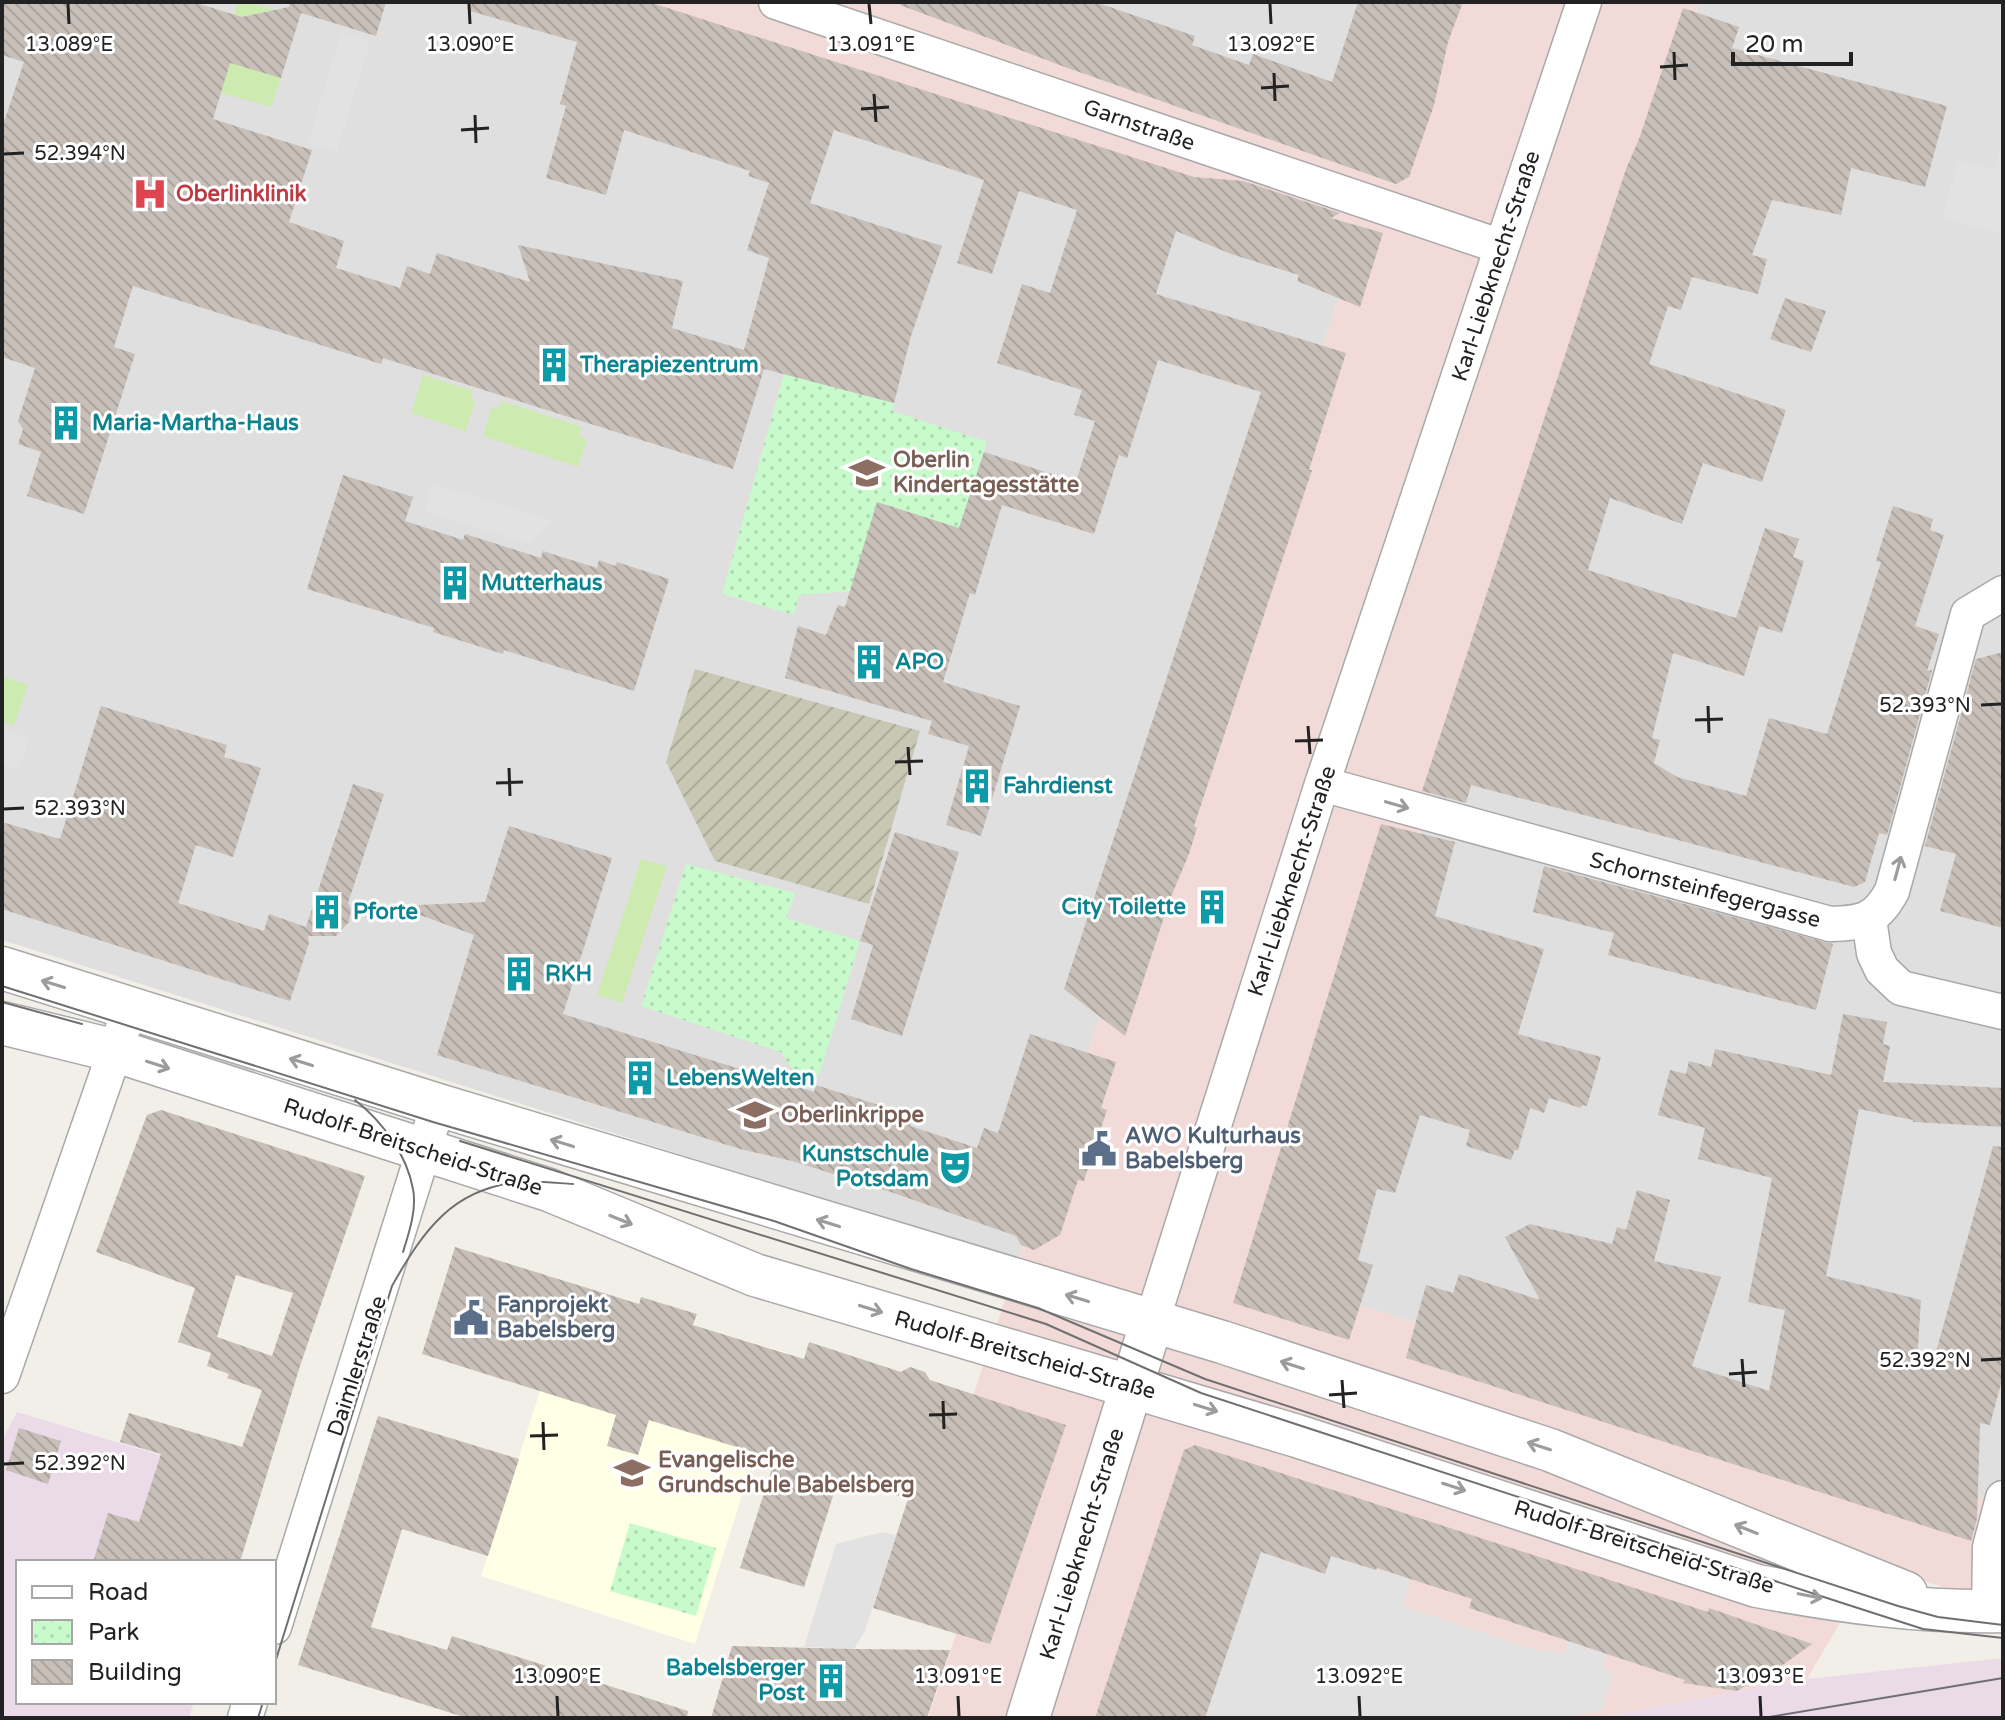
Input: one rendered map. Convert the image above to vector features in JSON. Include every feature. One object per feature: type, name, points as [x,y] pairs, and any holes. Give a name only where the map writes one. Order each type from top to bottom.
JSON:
[{"type":"street","name":"Garnstraße","points":[[776,2],[1502,247]]},
{"type":"street","name":"Karl-Liebknecht-Straße","points":[[1028,1718],[1322,784],[1584,2]]},
{"type":"street","points":[[2003,593],[1968,614],[1892,891],[1883,908],[1869,919],[1874,953],[1882,970],[1901,988],[2003,1012]]},
{"type":"street","name":"Schornsteinfegergasse","points":[[1322,784],[1830,924],[1852,924],[1869,919]]},
{"type":"street","name":"Rudolf-Breitscheid-Straße","points":[[2,968],[438,1105],[1152,1321],[1550,1450],[1948,1610]]},
{"type":"street","points":[[2,1376],[130,1008]]},
{"type":"street","name":"Rudolf-Breitscheid-Straße","points":[[2,1023],[116,1051],[549,1190],[755,1275],[1297,1436],[1757,1586],[1833,1600],[1996,1611]]},
{"type":"street","name":"Daimlerstraße","points":[[276,1621],[438,1105]]},
{"type":"street","points":[[1996,1611],[1990,1547],[2003,1498]]},
{"type":"shaded area","points":[[2,2],[497,2],[1352,258],[1018,1261],[2,940]]},
{"type":"shaded area","points":[[497,2],[989,2],[1388,148],[1437,2],[1699,2],[1272,1278],[1991,1501],[2003,1591],[1961,1593],[1874,1565],[1807,1679],[1598,1718],[928,1718],[1021,1439],[965,1420],[1352,258]]},
{"type":"shaded area","points":[[989,2],[1437,2],[1388,149]]},
{"type":"shaded area","points":[[1699,2],[2003,2],[2003,1499],[1991,1501],[1272,1278]]},
{"type":"shaded area","points":[[341,33],[370,42],[337,151],[308,143]]},
{"type":"shaded area","points":[[2003,136],[2003,233],[1943,218],[1958,161],[1994,170]]},
{"type":"shaded area","points":[[434,484],[554,521],[529,544],[424,511]]},
{"type":"shaded area","points":[[695,669],[920,731],[869,904],[715,861],[666,762]]},
{"type":"shaded area","points":[[2,729],[29,738],[19,769],[2,764]]},
{"type":"shaded area","name":"Evangelische Grundschule Babelsberg","points":[[547,1275],[638,1306],[641,1297],[697,1314],[694,1325],[787,1353],[695,1644],[481,1576],[540,1391],[513,1382]]},
{"type":"shaded area","points":[[17,1412],[263,1486],[240,1560],[16,1560],[16,1704],[193,1704],[189,1718],[2,1718],[2,1440]]},
{"type":"shaded area","points":[[883,1532],[896,1535],[865,1631],[854,1649],[804,1647],[836,1544]]},
{"type":"shaded area","points":[[1266,1534],[1291,1563],[1325,1574],[1331,1556],[1411,1579],[1403,1606],[1540,1651],[1564,1654],[1568,1641],[1607,1654],[1603,1669],[1614,1673],[1602,1710],[1563,1718],[1188,1718],[1217,1684]]},
{"type":"shaded area","points":[[2003,1658],[2003,1718],[1598,1718],[1807,1679]]},
{"type":"green space","points":[[238,2],[250,2],[276,10],[264,13],[281,78],[271,107],[221,93],[234,48],[233,19]]},
{"type":"green space","name":"Oberlin Kindertagesstätte","points":[[784,374],[894,403],[892,411],[987,442],[959,528],[877,503],[851,591],[799,595],[794,615],[722,594]]},
{"type":"green space","points":[[423,375],[473,391],[471,399],[475,401],[466,431],[411,413]]},
{"type":"green space","points":[[502,401],[582,427],[579,436],[587,439],[578,467],[483,436],[492,407],[499,409]]},
{"type":"green space","points":[[2,676],[28,685],[14,725],[2,721]]},
{"type":"green space","points":[[641,859],[667,866],[622,1003],[597,995]]},
{"type":"green space","points":[[686,864],[795,893],[786,918],[860,941],[819,1076],[791,1068],[781,1052],[641,1006]]},
{"type":"green space","points":[[630,1523],[716,1548],[696,1616],[610,1591]]},
{"type":"building","points":[[2,2],[193,2],[242,17],[289,7],[290,2],[386,2],[376,36],[301,13],[281,78],[230,63],[213,119],[312,150],[289,222],[344,241],[336,268],[400,288],[407,266],[430,274],[437,253],[530,282],[518,245],[683,281],[672,328],[744,350],[769,258],[747,250],[769,183],[748,176],[750,171],[624,130],[606,195],[546,178],[566,106],[560,104],[577,42],[470,11],[472,2],[649,2],[1194,177],[1243,181],[1340,213],[1331,218],[1383,233],[1360,307],[1297,281],[1299,275],[1231,254],[1176,231],[1156,294],[1346,353],[1309,470],[1312,470],[1194,826],[1197,828],[1189,854],[1170,899],[1125,1036],[1064,989],[1261,392],[1158,360],[1127,458],[1119,455],[1094,534],[1002,505],[975,595],[970,593],[943,682],[1020,706],[981,836],[946,825],[969,746],[928,734],[932,721],[785,678],[798,626],[826,635],[838,605],[845,607],[877,502],[959,528],[984,452],[1076,482],[1095,421],[1074,415],[1082,390],[997,363],[1022,284],[1050,293],[1077,210],[1019,191],[992,274],[957,263],[984,180],[834,130],[810,203],[942,246],[911,336],[894,403],[764,369],[733,469],[383,358],[381,364],[133,286],[114,347],[135,354],[84,514],[27,496],[41,452],[18,444],[23,429],[18,421],[35,368],[2,357],[2,128],[24,62],[2,55]]},
{"type":"building","points":[[900,2],[1095,2],[1195,36],[1192,45],[1249,65],[1253,54],[1332,82],[1358,2],[1463,2],[1448,42],[1434,105],[1409,177],[1396,184],[1065,67],[900,5]]},
{"type":"building","points":[[1683,8],[1739,27],[1732,48],[1947,106],[1925,187],[1851,168],[1841,215],[1772,200],[1752,255],[1767,259],[1758,294],[1692,277],[1681,310],[1668,306],[1649,364],[1786,410],[1762,482],[1703,463],[1682,524],[1610,498],[1588,570],[1736,618],[1765,528],[1799,539],[1793,557],[1804,561],[1782,633],[1759,626],[1744,676],[1673,653],[1652,738],[1660,740],[1654,763],[1677,777],[1746,796],[1769,718],[1827,734],[1881,562],[1876,561],[1893,506],[1933,519],[1930,530],[1944,535],[1915,626],[1939,634],[1927,671],[1932,670],[1887,835],[1879,833],[1865,882],[1854,887],[1471,785],[1466,803],[1422,791],[1626,169]]},
{"type":"building","points":[[1785,298],[1826,311],[1811,352],[1770,339]]},
{"type":"building","name":"Mutterhaus","points":[[343,475],[413,497],[405,521],[463,540],[465,534],[541,558],[543,551],[597,568],[599,560],[615,566],[617,562],[669,579],[634,691],[504,650],[503,654],[433,632],[434,628],[307,589]]},
{"type":"building","points":[[2003,652],[2003,928],[1940,911],[1956,854],[1925,846],[1976,659]]},
{"type":"building","points":[[101,706],[227,745],[224,757],[261,768],[233,857],[196,845],[178,903],[264,931],[269,914],[306,927],[353,784],[384,794],[348,903],[351,909],[349,922],[336,936],[308,936],[309,943],[290,1001],[2,909],[2,822],[60,839]]},
{"type":"building","points":[[1381,824],[1455,842],[1435,916],[1544,949],[1518,1034],[1601,1057],[1587,1106],[1582,1105],[1581,1108],[1549,1098],[1544,1113],[1530,1108],[1518,1150],[1515,1150],[1511,1160],[1466,1146],[1470,1130],[1420,1115],[1395,1193],[1377,1189],[1358,1260],[1373,1265],[1349,1340],[1233,1303]]},
{"type":"building","points":[[509,826],[612,858],[563,1014],[814,1092],[816,1085],[913,1116],[910,1126],[977,1148],[984,1128],[998,1133],[1030,1034],[1116,1062],[1101,1108],[1107,1110],[1100,1131],[1104,1132],[1084,1181],[1078,1180],[1060,1235],[1034,1250],[1021,1245],[1016,1236],[888,1191],[792,1161],[740,1149],[437,1055],[474,935],[396,906],[485,902]]},
{"type":"building","points":[[895,832],[959,852],[902,1036],[851,1019],[873,945],[860,941]]},
{"type":"building","points":[[1544,866],[1833,944],[1816,1010],[1608,955],[1614,933],[1533,912]]},
{"type":"building","points":[[1843,1014],[1887,1022],[1883,1044],[1890,1046],[1883,1082],[2003,1088],[2003,1127],[1913,1122],[1859,1109],[1826,1276],[1921,1300],[1917,1361],[1933,1363],[1993,1146],[2003,1147],[2003,1376],[1990,1425],[1980,1423],[1977,1519],[1971,1541],[1406,1358],[1426,1285],[1453,1293],[1459,1274],[1540,1300],[1505,1237],[1530,1224],[1612,1244],[1617,1227],[1626,1230],[1637,1190],[1670,1200],[1654,1261],[1721,1277],[1692,1366],[1769,1391],[1785,1310],[1748,1302],[1772,1178],[1698,1159],[1705,1128],[1658,1115],[1670,1070],[1686,1074],[1689,1061],[1711,1067],[1715,1049],[1831,1075]]},
{"type":"building","points":[[161,1110],[365,1176],[300,1366],[241,1560],[94,1560],[108,1513],[139,1522],[161,1454],[120,1442],[129,1413],[242,1447],[262,1390],[227,1378],[229,1374],[207,1366],[211,1353],[178,1342],[195,1288],[96,1252],[147,1115]],"holes":[[[236,1275],[293,1293],[272,1356],[217,1337]]]},
{"type":"building","points":[[455,1247],[639,1304],[641,1297],[697,1314],[693,1325],[804,1359],[809,1342],[901,1372],[910,1367],[925,1372],[930,1380],[1066,1425],[990,1644],[873,1608],[908,1499],[839,1477],[804,1587],[740,1568],[775,1459],[649,1420],[638,1455],[607,1446],[616,1415],[422,1354]]},
{"type":"building","points":[[378,1416],[519,1459],[488,1556],[402,1529],[371,1627],[447,1650],[452,1636],[688,1711],[687,1718],[467,1718],[298,1665]]},
{"type":"building","points":[[19,1428],[61,1441],[48,1484],[6,1470]]},
{"type":"building","points":[[1195,1445],[1708,1612],[1709,1608],[1812,1644],[1737,1691],[1683,1683],[1685,1680],[1469,1608],[1472,1599],[1377,1568],[1331,1556],[1325,1574],[1261,1552],[1205,1718],[1095,1718],[1184,1450]]},
{"type":"building","name":"Babelsberger Post","points":[[732,1646],[950,1650],[927,1718],[711,1718]]},
{"type":"tram line","points":[[2,986],[433,1122],[774,1221],[911,1269],[1038,1308],[1205,1379],[1898,1606],[1938,1617],[2003,1625]]},
{"type":"tram line","points":[[2,1002],[82,1024]]},
{"type":"tram line","points":[[355,1100],[375,1118],[392,1140],[410,1176],[414,1205],[403,1252]]},
{"type":"tram line","points":[[460,1141],[1046,1324],[1201,1393],[1923,1629],[2003,1638]]},
{"type":"tram line","points":[[276,1660],[392,1286],[404,1266],[443,1215],[477,1193],[522,1182],[573,1184]]},
{"type":"tram line","points":[[1763,1718],[2003,1678]]},
{"type":"tram line","points":[[258,1718],[262,1704]]},
{"type":"place","name":"Oberlinklinik","points":[[150,194]]},
{"type":"place","name":"Therapiezentrum","points":[[554,365]]},
{"type":"place","name":"Maria-Martha-Haus","points":[[66,423]]},
{"type":"place","name":"Oberlin Kindertagesstätte","points":[[867,473]]},
{"type":"place","name":"Mutterhaus","points":[[455,583]]},
{"type":"place","name":"APO","points":[[869,662]]},
{"type":"place","name":"Fahrdienst","points":[[977,786]]},
{"type":"place","name":"City Toilette","points":[[1212,907]]},
{"type":"place","name":"Pforte","points":[[327,912]]},
{"type":"place","name":"RKH","points":[[519,974]]},
{"type":"place","name":"LebensWelten","points":[[640,1078]]},
{"type":"place","name":"Oberlinkrippe","points":[[755,1115]]},
{"type":"place","name":"AWO Kulturhaus Babelsberg","points":[[1099,1149]]},
{"type":"place","name":"Kunstschule Potsdam","points":[[955,1167]]},
{"type":"place","name":"Fanprojekt Babelsberg","points":[[471,1318]]},
{"type":"place","name":"Evangelische Grundschule Babelsberg","points":[[632,1473]]},
{"type":"place","name":"Babelsberger Post","points":[[831,1681]]}]
